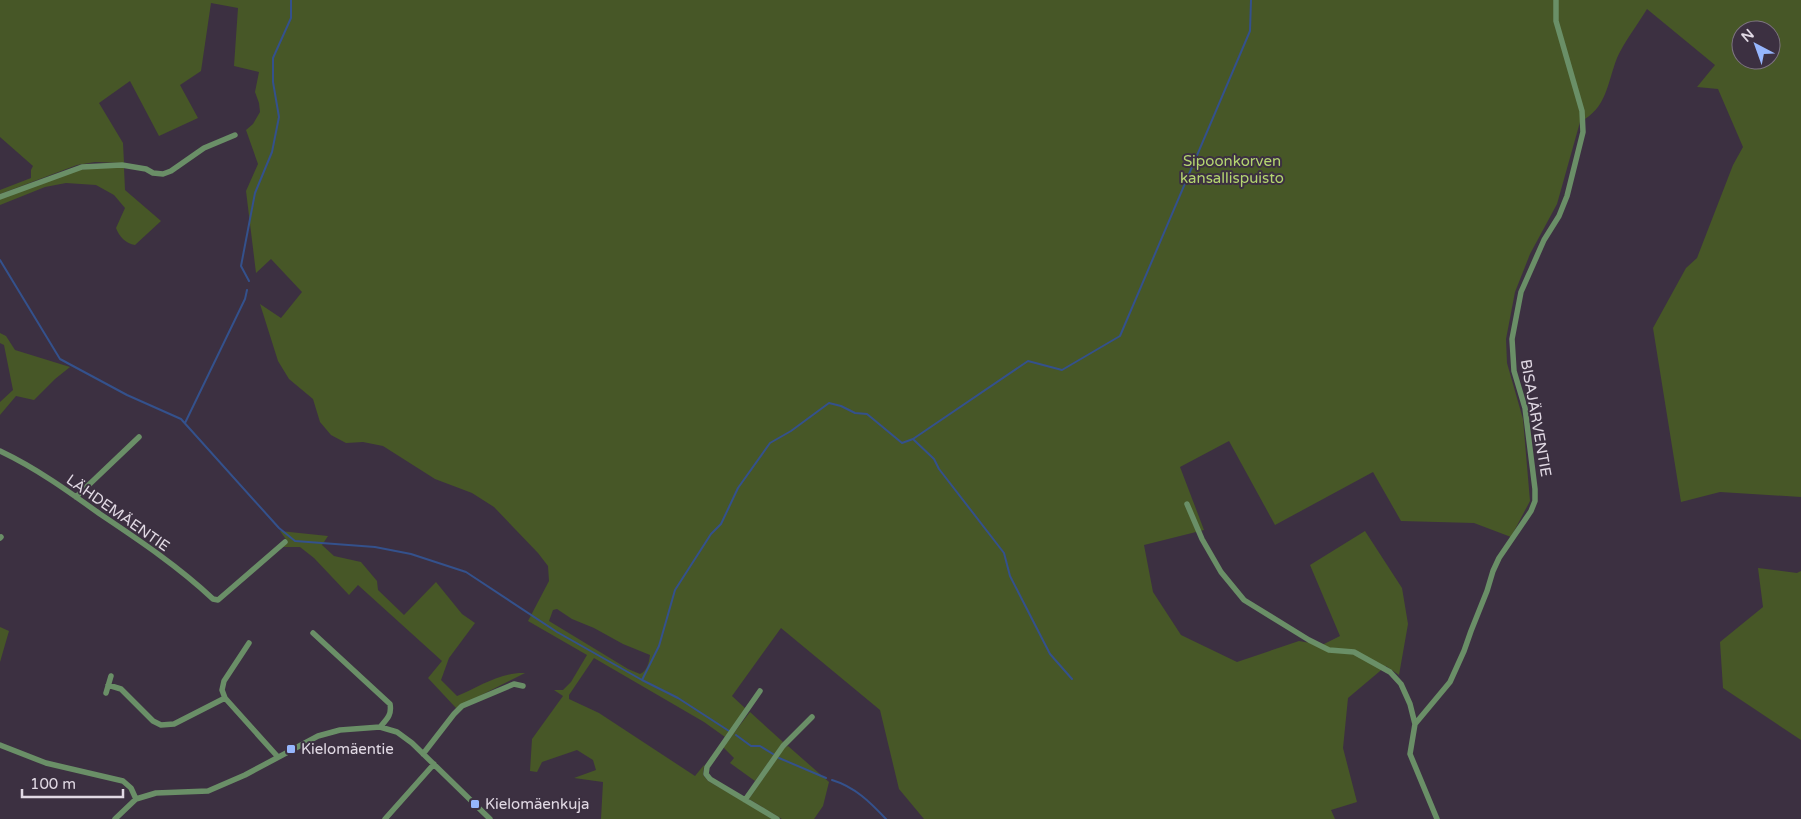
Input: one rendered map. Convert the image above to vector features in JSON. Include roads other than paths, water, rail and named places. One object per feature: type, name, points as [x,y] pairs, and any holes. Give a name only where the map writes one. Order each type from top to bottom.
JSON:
[{"type":"street","name":"BISAJÄRVENTIE","points":[[1415,724],[1450,682],[1464,651],[1499,558],[1531,511],[1535,501],[1525,408],[1514,371],[1512,339],[1521,292],[1544,240],[1562,210],[1583,132],[1582,111],[1556,21],[1556,0]]},
{"type":"street","points":[[0,197],[82,166],[122,165],[163,174],[171,171],[204,148],[235,135]]},
{"type":"street","points":[[76,496],[139,437]]},
{"type":"street","name":"LÄHDEMÄENTIE","points":[[0,451],[22,462],[76,496],[148,547],[213,599],[218,600],[285,542]]},
{"type":"street","points":[[1187,504],[1202,539],[1221,572],[1244,600],[1309,640],[1329,650],[1354,652],[1390,672],[1402,684],[1415,724],[1410,754],[1436,819]]},
{"type":"street","points":[[313,633],[390,704],[391,712],[388,719],[380,727]]},
{"type":"street","points":[[249,643],[224,681],[222,690],[224,698],[278,757]]},
{"type":"street","points":[[106,693],[111,676]]},
{"type":"street","points":[[423,754],[462,706],[514,684],[523,686]]},
{"type":"street","points":[[108,685],[121,688],[153,721],[161,725],[174,724],[224,698]]},
{"type":"street","points":[[760,691],[707,767],[706,774],[710,779],[777,819]]},
{"type":"street","points":[[745,800],[783,746],[812,717]]},
{"type":"street","points":[[115,819],[136,799],[156,793],[208,791],[245,775],[329,732],[364,727],[380,727],[403,735],[490,819]]},
{"type":"street","points":[[0,745],[46,763],[123,781],[131,788],[136,799]]},
{"type":"street","points":[[385,819],[434,764]]},
{"type":"waterway","points":[[249,281],[241,266],[255,193],[272,152],[279,117],[273,82],[273,58],[291,18],[291,0]]},
{"type":"waterway","points":[[642,680],[659,646],[675,590],[711,534],[721,524],[738,488],[770,443],[791,431],[829,403],[841,406],[855,413],[867,414],[902,443],[913,439],[1028,361],[1062,370],[1120,336],[1250,31],[1251,0]]},
{"type":"waterway","points":[[0,260],[60,359],[127,395],[181,419],[279,528],[295,541],[375,547],[411,554],[466,572],[557,632],[678,698],[729,731]]},
{"type":"waterway","points":[[185,423],[245,299],[247,290]]},
{"type":"waterway","points":[[914,440],[934,459],[939,469],[1004,553],[1010,576],[1050,654],[1072,679]]},
{"type":"waterway","points":[[736,735],[751,746],[760,746],[773,754]]},
{"type":"waterway","points":[[779,758],[826,778]]},
{"type":"waterway","points":[[832,780],[855,791],[886,819]]},
{"type":"place","name":"Kielomäentie","points":[[291,749]]},
{"type":"place","name":"Kielomäenkuja","points":[[475,804]]},
{"type":"park label","name":"Sipoonkorven kansallispuisto","points":[[1232,170]]}]
